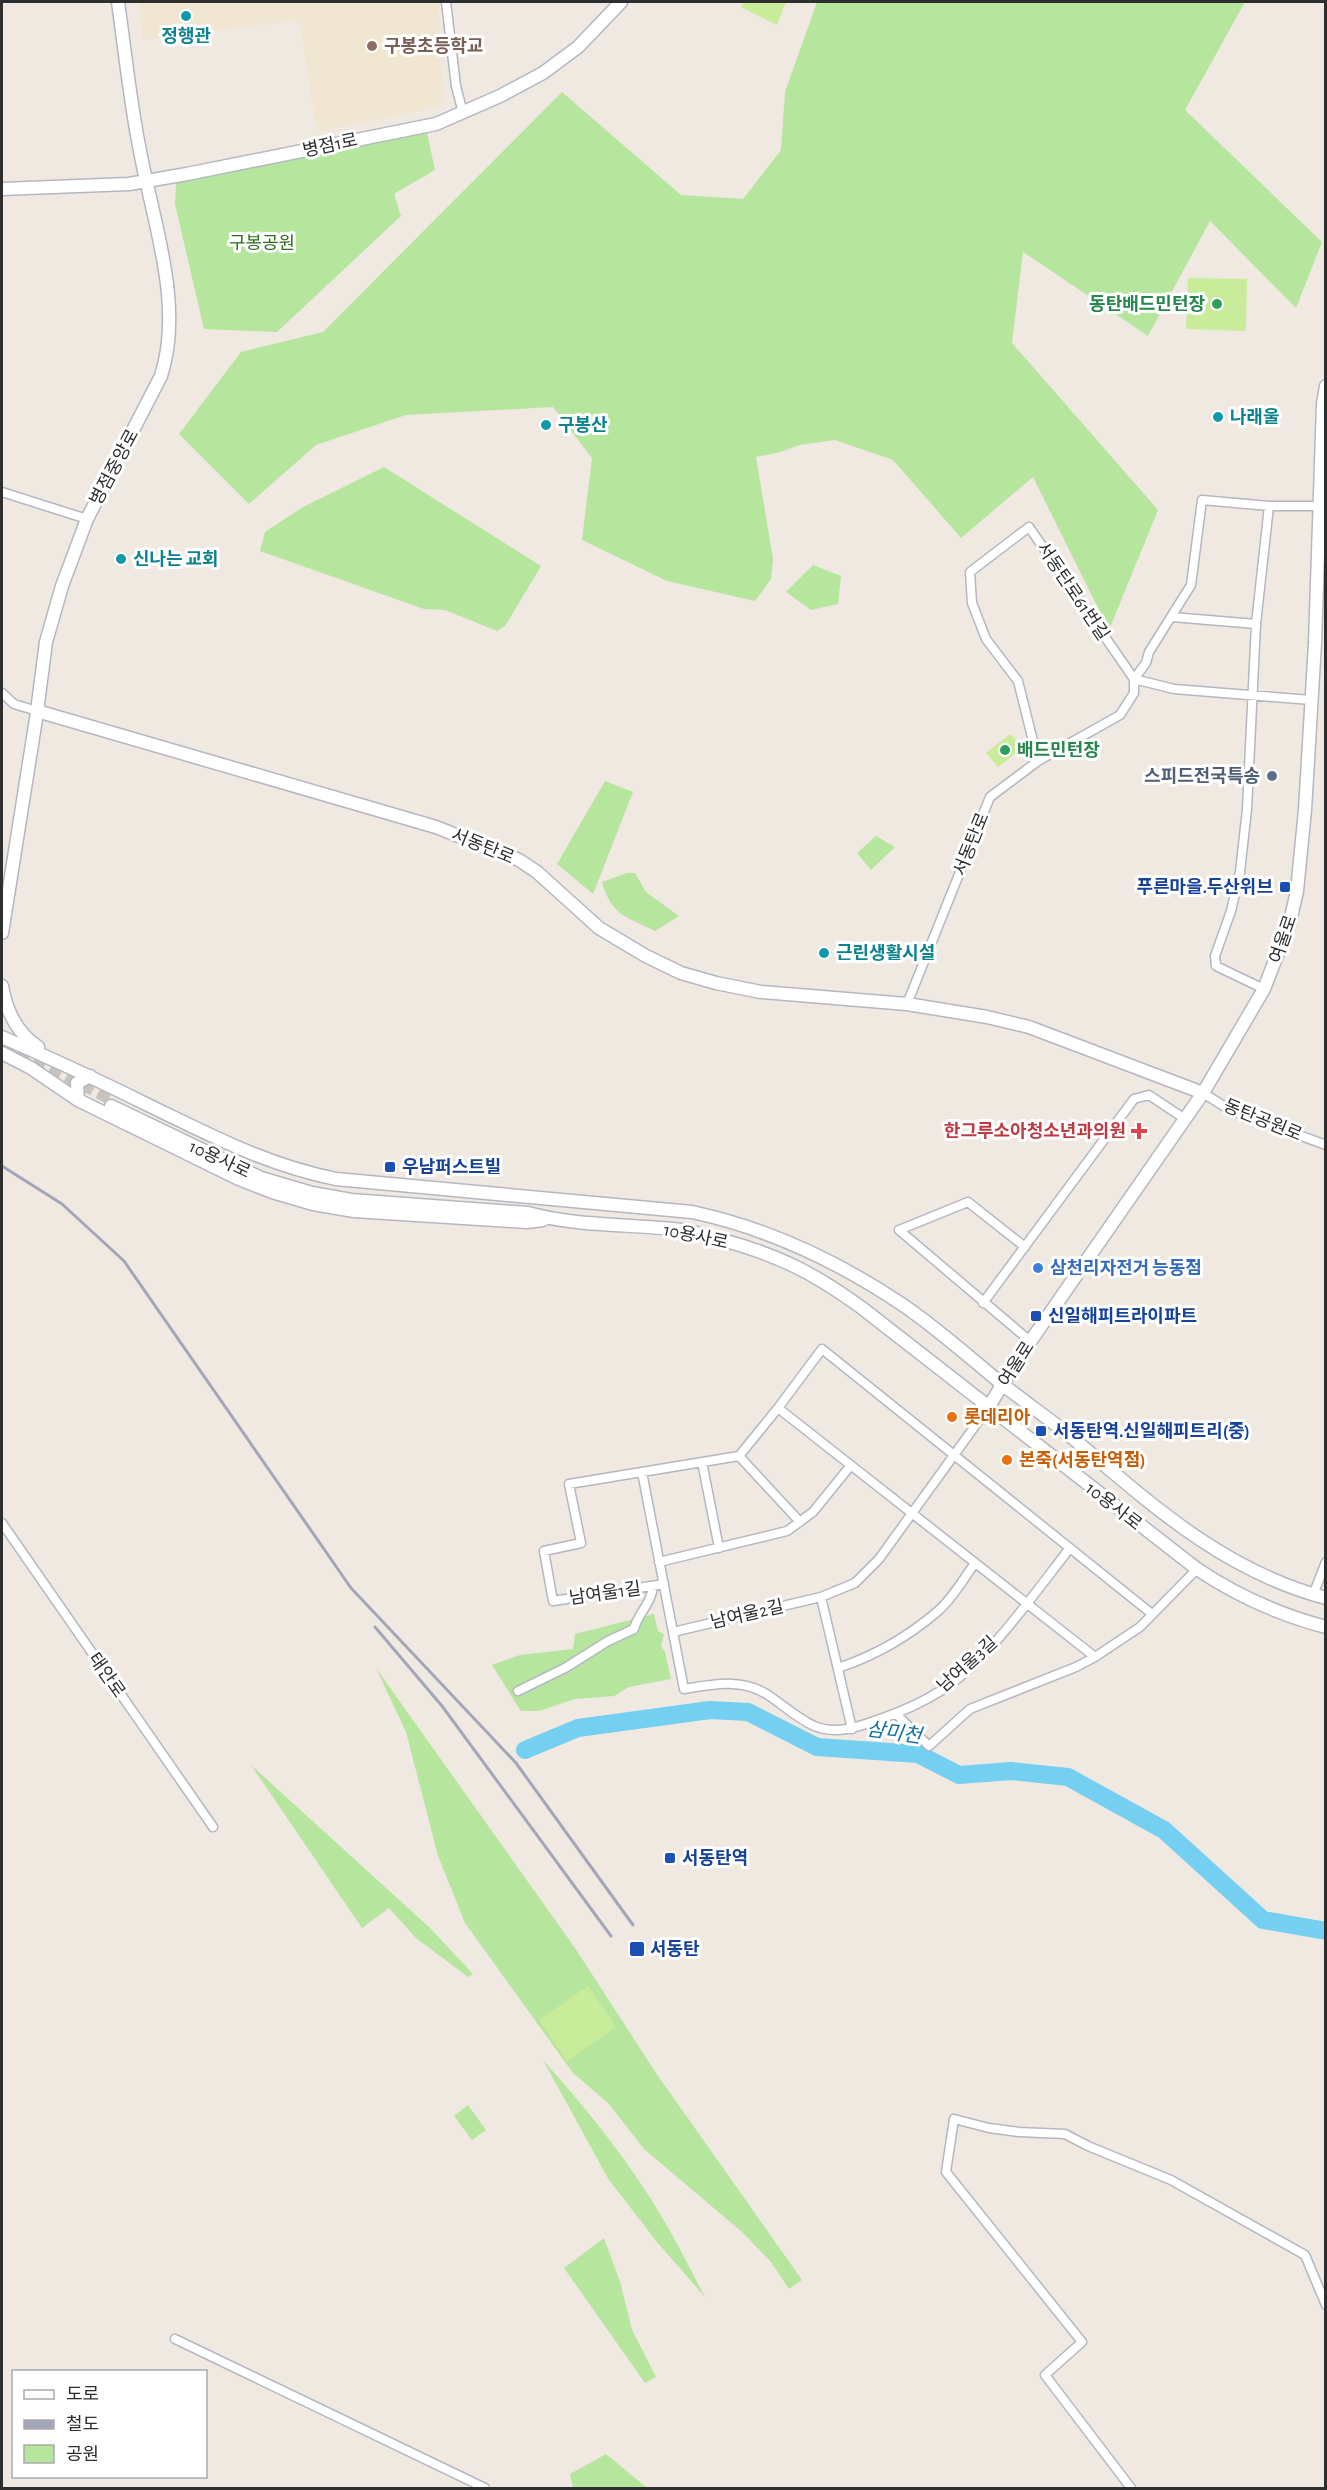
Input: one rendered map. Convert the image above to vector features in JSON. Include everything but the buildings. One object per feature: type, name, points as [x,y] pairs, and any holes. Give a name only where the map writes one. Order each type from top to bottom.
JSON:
[{"type":"street","name":"병점중앙로","points":[[2,933],[46,642],[62,586],[87,519],[155,390],[166,357],[169,336],[167,281],[139,150],[118,2]]},
{"type":"street","points":[[446,2],[456,86],[463,113]]},
{"type":"street","name":"병점1로","points":[[2,189],[129,184],[436,124],[543,73],[578,47],[621,2]]},
{"type":"street","name":"여울로","points":[[988,1408],[1030,1341],[1203,1093],[1264,988],[1290,922],[1297,891],[1305,810],[1323,506],[1323,404],[1326,386]]},
{"type":"street","points":[[2,492],[87,519]]},
{"type":"street","name":"서동탄로","points":[[907,1004],[990,797],[1038,761],[1120,715],[1134,693],[1134,679],[1146,663],[1149,652],[1191,585],[1202,500],[1269,506]]},
{"type":"street","points":[[1264,988],[1216,966],[1215,956],[1231,911],[1240,872],[1247,809],[1256,624],[1269,506],[1323,506]]},
{"type":"street","name":"서동탄로61번길","points":[[1038,761],[1018,681],[986,639],[972,603],[970,572],[1029,527],[1134,679]]},
{"type":"street","points":[[1172,617],[1256,624]]},
{"type":"street","points":[[1134,679],[1174,689],[1311,700]]},
{"type":"street","points":[[2,693],[14,704],[37,711]]},
{"type":"street","name":"서동탄로","points":[[37,711],[436,827],[500,850],[537,872],[599,927],[646,956],[681,973],[761,993],[907,1004],[987,1017],[1029,1027],[1203,1093]]},
{"type":"street","points":[[2,986],[4,998],[19,1029],[29,1041],[58,1062]]},
{"type":"street","name":"10용사로","points":[[2,1036],[241,1150],[303,1173],[336,1179],[528,1196],[551,1201],[692,1212],[762,1231],[802,1248],[902,1304],[1073,1438],[1130,1488],[1191,1535],[1255,1572],[1319,1597]]},
{"type":"street","points":[[2,1053],[31,1068],[78,1100],[239,1179],[313,1204],[354,1211],[527,1222],[550,1219]]},
{"type":"street","points":[[78,1100],[77,1083],[90,1076]]},
{"type":"street","name":"동탄공원로","points":[[1203,1093],[1230,1110],[1326,1144]]},
{"type":"street","points":[[983,1303],[1134,1099],[1149,1095],[1185,1119]]},
{"type":"street","name":"10용사로","points":[[551,1201],[528,1205],[316,1187],[264,1172],[112,1103],[227,1163],[261,1178],[312,1193],[351,1200],[528,1213],[550,1219],[676,1229],[738,1244],[790,1262],[809,1272],[862,1308],[1197,1569],[1266,1606],[1326,1627]]},
{"type":"street","points":[[1025,1247],[968,1202],[898,1230],[1030,1341]]},
{"type":"street","points":[[800,1522],[739,1456],[822,1348],[1152,1614]]},
{"type":"street","points":[[778,1408],[1095,1657]]},
{"type":"street","name":"남여울2길","points":[[673,1632],[821,1597],[855,1582],[868,1573],[988,1408]]},
{"type":"street","name":"남여울1길","points":[[664,1584],[553,1601],[544,1551],[581,1543],[569,1484],[739,1456]]},
{"type":"street","points":[[702,1462],[719,1548]]},
{"type":"street","name":"남여울1길","points":[[659,1562],[787,1530],[813,1512],[851,1465]]},
{"type":"street","name":"남여울1길","points":[[642,1472],[673,1632]]},
{"type":"street","name":"태안로","points":[[2,1523],[213,1827]]},
{"type":"street","name":"남여울3길","points":[[673,1632],[684,1689],[735,1683],[768,1695],[815,1726],[833,1731],[852,1729],[896,1713],[943,1689],[982,1656],[1070,1548]]},
{"type":"street","points":[[1319,1597],[1326,1562]]},
{"type":"street","points":[[837,1668],[860,1661],[897,1641],[939,1610],[975,1563]]},
{"type":"street","points":[[896,1713],[929,1746],[970,1709],[1076,1667],[1095,1657],[1140,1627],[1197,1569]]},
{"type":"street","points":[[518,1691],[565,1668],[608,1641],[634,1629],[636,1620],[652,1598],[653,1586]]},
{"type":"street","points":[[821,1597],[852,1729]]},
{"type":"street","points":[[1131,2488],[1045,2375],[1082,2342],[946,2172],[954,2119],[1009,2131],[1065,2134],[1088,2146],[1172,2180],[1305,2255],[1326,2305]]},
{"type":"street","points":[[175,2338],[485,2488]]},
{"type":"shaded area","name":"구봉초등학교","points":[[139,2],[438,2],[445,104],[413,113],[317,131],[299,20],[143,40]]},
{"type":"green space","points":[[743,2],[786,2],[777,25],[741,7]]},
{"type":"green space","points":[[817,2],[1245,2],[1185,110],[1322,242],[1296,308],[1210,221],[1148,336],[1023,252],[1012,343],[1158,510],[1109,630],[1033,477],[961,538],[893,460],[835,440],[800,445],[756,457],[773,559],[771,579],[755,601],[667,581],[582,540],[592,458],[553,407],[406,415],[316,445],[249,504],[179,434],[241,352],[323,332],[562,92],[681,195],[743,199],[781,150],[785,92]]},
{"type":"green space","name":"구봉공원","points":[[427,133],[435,170],[394,194],[401,216],[277,332],[204,329],[175,204],[176,183]]},
{"type":"green space","name":"동탄배드민턴장","points":[[1188,278],[1247,279],[1246,331],[1186,329]]},
{"type":"green space","points":[[384,467],[541,566],[505,626],[497,631],[445,610],[424,609],[260,551],[265,532],[303,507]]},
{"type":"green space","points":[[813,565],[841,576],[838,604],[811,610],[786,592]]},
{"type":"green space","name":"배드민턴장","points":[[1010,734],[1024,747],[998,767],[986,753]]},
{"type":"green space","points":[[605,781],[633,792],[593,894],[557,864]]},
{"type":"green space","points":[[876,836],[895,847],[871,870],[857,853]]},
{"type":"green space","points":[[627,873],[635,873],[646,892],[679,916],[655,931],[621,914],[610,902],[602,882]]},
{"type":"green space","points":[[654,1614],[658,1631],[664,1634],[661,1646],[665,1652],[671,1679],[629,1687],[614,1696],[575,1699],[539,1711],[521,1711],[492,1665],[520,1655],[573,1649],[575,1634]]},
{"type":"green space","points":[[376,1668],[575,1948],[656,2073],[802,2280],[789,2289],[771,2262],[742,2232],[644,2149],[608,2103],[573,2073],[465,1923],[438,1856],[406,1732]]},
{"type":"green space","points":[[251,1765],[430,1928],[473,1974],[468,1977],[416,1938],[389,1908],[362,1928]]},
{"type":"green space","points":[[588,1986],[616,2027],[567,2061],[539,2020]]},
{"type":"green space","points":[[543,2060],[593,2118],[624,2159],[653,2202],[705,2297],[657,2242],[609,2180]]},
{"type":"green space","points":[[468,2105],[486,2130],[472,2140],[454,2116]]},
{"type":"green space","points":[[604,2238],[620,2282],[632,2330],[656,2377],[645,2383],[564,2268]]},
{"type":"green space","points":[[606,2454],[647,2488],[573,2488],[570,2474]]},
{"type":"waterway","name":"삼미천","points":[[525,1750],[578,1728],[710,1710],[748,1712],[817,1747],[918,1754],[959,1775],[1011,1771],[1068,1777],[1164,1830],[1263,1920],[1326,1931]]},
{"type":"tunnel","points":[[2,1044],[113,1100]]},
{"type":"railway","points":[[2,1166],[62,1204],[124,1261],[351,1588],[516,1763],[633,1925]]},
{"type":"railway","points":[[375,1627],[442,1706],[611,1936]]},
{"type":"place","name":"정행관","points":[[186,16]]},
{"type":"place","name":"구봉초등학교","points":[[372,46]]},
{"type":"place","name":"동탄배드민턴장","points":[[1217,304]]},
{"type":"place","name":"나래울","points":[[1218,417]]},
{"type":"place","name":"구봉산","points":[[546,425]]},
{"type":"place","name":"신나는 교회","points":[[121,559]]},
{"type":"place","name":"배드민턴장","points":[[1005,750]]},
{"type":"place","name":"스피드전국특송","points":[[1272,776]]},
{"type":"place","name":"푸른마을.두산위브","points":[[1285,887]]},
{"type":"place","name":"근린생활시설","points":[[824,953]]},
{"type":"place","name":"한그루소아청소년과의원","points":[[1139,1131]]},
{"type":"place","name":"우남퍼스트빌","points":[[390,1167]]},
{"type":"place","name":"삼천리자전거 능동점","points":[[1038,1268]]},
{"type":"place","name":"신일해피트라이파트","points":[[1036,1316]]},
{"type":"place","name":"롯데리아","points":[[952,1417]]},
{"type":"place","name":"서동탄역.신일해피트리(중)","points":[[1041,1431]]},
{"type":"place","name":"본죽(서동탄역점)","points":[[1007,1460]]},
{"type":"place","name":"서동탄역","points":[[670,1858]]},
{"type":"place","name":"서동탄","points":[[637,1949]]}]
